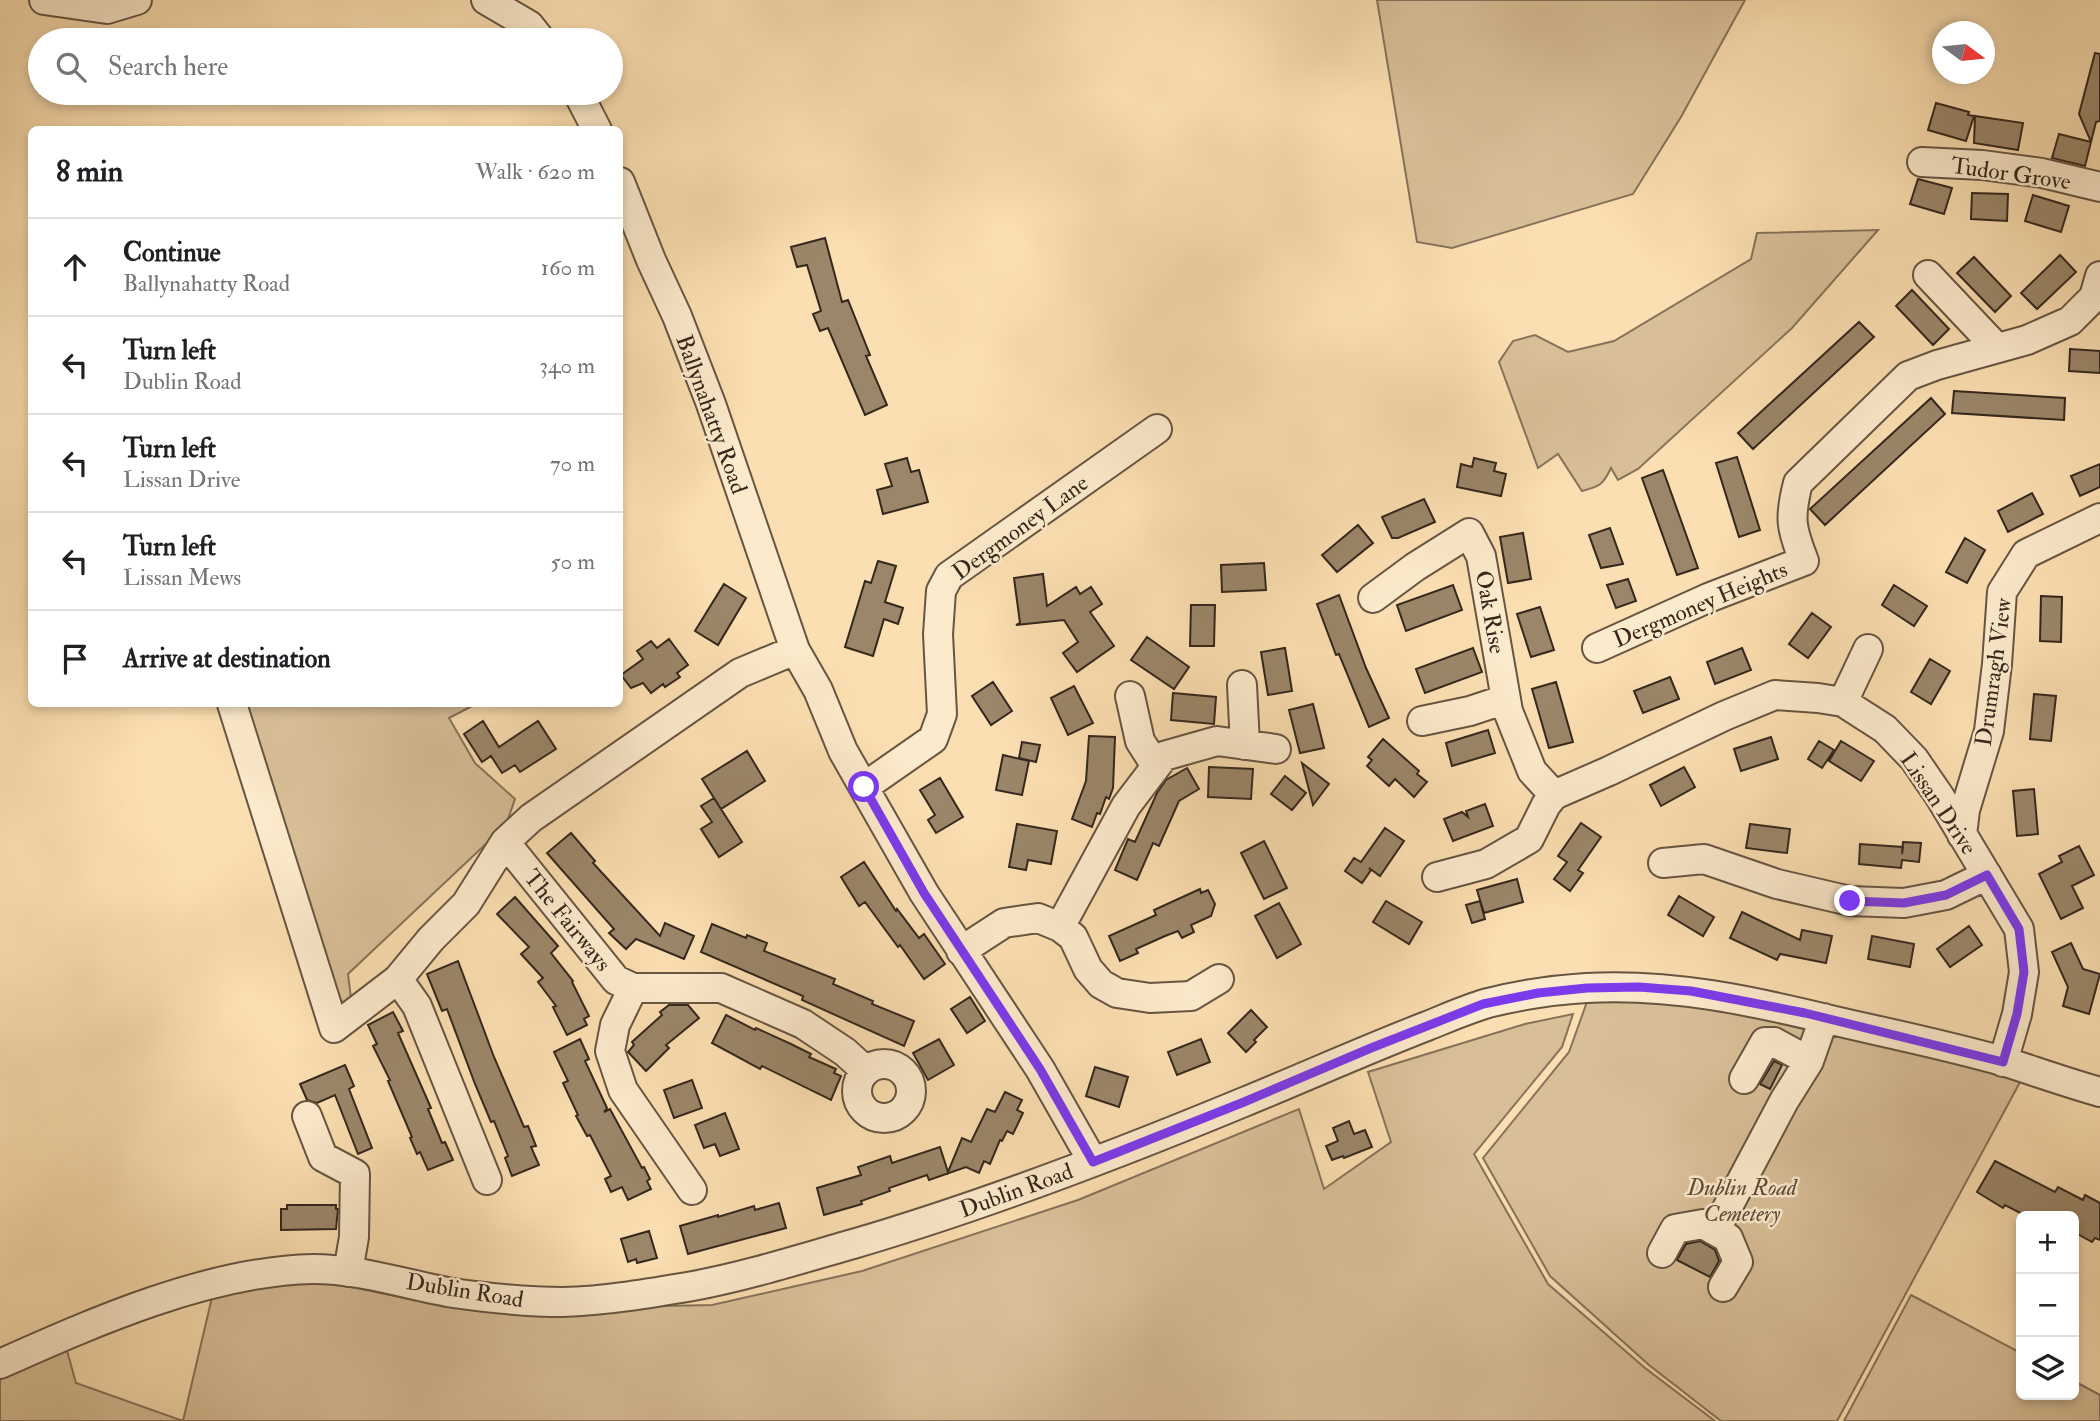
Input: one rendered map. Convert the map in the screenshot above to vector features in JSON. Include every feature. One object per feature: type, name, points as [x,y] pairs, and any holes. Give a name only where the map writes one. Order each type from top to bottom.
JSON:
[{"type":"street","points":[[44,0],[107,9],[137,0]]},
{"type":"street","points":[[486,0],[531,28]]},
{"type":"street","points":[[584,105],[595,126]]},
{"type":"street","name":"Tudor Grove","points":[[1922,162],[1982,165],[2042,173],[2100,187]]},
{"type":"street","name":"Ballynahatty Road","points":[[623,190],[711,404],[795,650],[817,690],[843,751],[924,893],[1040,1069],[1093,1162]]},
{"type":"street","points":[[1928,275],[1997,348]]},
{"type":"street","name":"Dergmoney Heights","points":[[1597,648],[1708,598],[1804,561],[1792,531],[1791,508],[1798,483],[1908,376],[1937,365],[2027,340],[2070,321],[2094,297],[2100,276]]},
{"type":"street","name":"Dergmoney Lane","points":[[864,787],[933,739],[942,714],[938,634],[942,591],[949,576],[1157,429]]},
{"type":"street","name":"Drumragh View","points":[[1962,835],[1965,810],[1989,731],[2002,592],[2026,554],[2100,518]]},
{"type":"street","name":"Oak Rise","points":[[1373,598],[1415,567],[1469,533],[1480,556],[1508,711],[1532,771],[1554,795]]},
{"type":"street","points":[[1843,702],[1868,649]]},
{"type":"street","points":[[233,707],[334,1028],[398,979],[431,939],[466,904],[505,842],[531,818],[740,673],[795,650]]},
{"type":"street","points":[[1242,685],[1245,745]]},
{"type":"street","name":"Lissan Drive","points":[[1554,795],[1775,695],[1843,702],[1885,729],[1914,759],[2019,929],[2024,972],[2017,1014],[2003,1062]]},
{"type":"street","points":[[1130,696],[1140,741],[1156,766]]},
{"type":"street","points":[[1422,721],[1470,711],[1506,699]]},
{"type":"street","points":[[1060,927],[1126,806],[1164,756],[1217,741],[1276,749]]},
{"type":"street","points":[[1437,877],[1486,864],[1529,839],[1554,795]]},
{"type":"street","name":"The Fairways","points":[[505,842],[616,980],[634,988],[721,988],[803,1024],[845,1052],[866,1071]]},
{"type":"street","points":[[1663,863],[1704,859],[1777,884],[1850,901],[1904,903],[1946,895],[1987,875]]},
{"type":"street","points":[[961,951],[1004,923],[1038,918],[1060,927],[1073,937],[1088,970],[1101,984],[1117,993],[1150,998],[1191,996],[1219,979]]},
{"type":"street","points":[[398,979],[417,1006],[487,1181]]},
{"type":"street","name":"Dublin Road","points":[[0,1364],[124,1312],[216,1282],[271,1272],[318,1269],[348,1272],[397,1279],[456,1293],[566,1302],[642,1294],[700,1284],[924,1223],[1093,1162],[1483,1004],[1538,993],[1639,987],[1691,991],[1824,1018],[2003,1062],[2100,1092]]},
{"type":"street","points":[[634,988],[615,1026],[610,1051],[623,1090],[692,1190]]},
{"type":"street","points":[[1715,1231],[1784,1101],[1809,1061],[1824,1018]]},
{"type":"street","points":[[1744,1080],[1765,1042],[1773,1042],[1809,1061]]},
{"type":"street","points":[[307,1116],[323,1157],[355,1174],[354,1237],[348,1272]]},
{"type":"street","points":[[1661,1253],[1675,1228],[1703,1224],[1728,1238],[1738,1262],[1724,1287]]},
{"type":"street","points":[[0,1338],[15,1342],[28,1351]]},
{"type":"green space","points":[[1377,0],[1745,0],[1681,117],[1633,194],[1452,248],[1417,242]]},
{"type":"green space","points":[[1878,230],[1792,328],[1638,469],[1618,480],[1611,468],[1600,484],[1582,491],[1558,454],[1538,468],[1499,362],[1513,341],[1535,335],[1568,352],[1614,341],[1751,259],[1757,233]]},
{"type":"green space","points":[[245,707],[470,707],[449,718],[475,763],[515,799],[506,825],[348,974],[352,1006],[343,1009]]},
{"type":"green space","name":"Dublin Road Cemetery","points":[[1588,999],[1689,1002],[2025,1073],[1837,1421],[1721,1421],[1649,1365],[1550,1276],[1483,1158],[1569,1052]]},
{"type":"green space","points":[[1573,1014],[1562,1047],[1474,1154],[1548,1284],[1645,1368],[1715,1421],[183,1421],[213,1293],[313,1282],[352,1287],[448,1307],[525,1309],[712,1305],[862,1271],[1078,1200],[1299,1109],[1324,1189],[1391,1142],[1368,1072],[1525,1024]]},
{"type":"green space","points":[[1911,1295],[2016,1350],[2016,1400],[2079,1400],[2079,1384],[2100,1395],[2100,1421],[1844,1421]]},
{"type":"green space","points":[[66,1347],[76,1383],[183,1421],[0,1421],[0,1380],[34,1359]]},
{"type":"building","points":[[2095,53],[2100,54],[2100,121],[2096,122],[2091,142],[2079,114]]},
{"type":"building","points":[[1936,103],[1969,112],[1968,115],[1974,116],[1966,141],[1928,130]]},
{"type":"building","points":[[1975,116],[2023,123],[2018,150],[1974,143]]},
{"type":"building","points":[[2059,134],[2091,142],[2085,166],[2052,158]]},
{"type":"building","points":[[1918,179],[1952,188],[1944,214],[1910,204]]},
{"type":"building","points":[[1972,193],[2008,194],[2007,221],[1971,219]]},
{"type":"building","points":[[2033,195],[2069,206],[2061,232],[2025,221]]},
{"type":"building","points":[[825,238],[842,302],[848,300],[870,355],[866,356],[887,405],[865,415],[828,328],[820,331],[813,314],[821,311],[807,265],[797,267],[791,247]]},
{"type":"building","points":[[2060,255],[2076,272],[2037,309],[2021,293]]},
{"type":"building","points":[[1974,257],[2011,296],[1995,312],[1957,273]]},
{"type":"building","points":[[1912,290],[1949,329],[1933,345],[1896,306]]},
{"type":"building","points":[[1859,322],[1874,337],[1753,449],[1738,433]]},
{"type":"building","points":[[2070,349],[2100,351],[2100,373],[2069,371]]},
{"type":"building","points":[[1954,391],[2065,398],[2064,420],[1952,413]]},
{"type":"building","points":[[1931,398],[1945,414],[1825,525],[1810,509]]},
{"type":"building","points":[[1737,457],[1760,530],[1739,537],[1716,463]]},
{"type":"building","points":[[907,458],[911,472],[919,470],[928,502],[883,514],[877,490],[892,486],[885,464]]},
{"type":"building","points":[[1474,458],[1496,463],[1494,471],[1506,474],[1501,496],[1457,487],[1461,464],[1472,467]]},
{"type":"building","points":[[2100,464],[2100,487],[2080,496],[2071,476]]},
{"type":"building","points":[[1663,470],[1698,568],[1677,575],[1642,478]]},
{"type":"building","points":[[2032,493],[2043,514],[2008,532],[1998,511]]},
{"type":"building","points":[[1424,499],[1435,522],[1392,538],[1382,517]]},
{"type":"building","points":[[1358,525],[1373,543],[1337,572],[1322,555]]},
{"type":"building","points":[[1610,528],[1623,564],[1601,568],[1589,535]]},
{"type":"building","points":[[1523,533],[1531,579],[1508,583],[1500,537]]},
{"type":"building","points":[[1965,538],[1985,550],[1967,583],[1946,572]]},
{"type":"building","points":[[878,561],[896,566],[885,602],[903,608],[898,624],[884,619],[873,656],[845,647],[865,581],[871,583]]},
{"type":"building","points":[[1264,563],[1266,590],[1222,592],[1221,565]]},
{"type":"building","points":[[1043,574],[1047,606],[1076,587],[1080,594],[1091,587],[1102,604],[1090,612],[1114,646],[1077,672],[1063,653],[1078,642],[1064,620],[1016,625],[1020,623],[1014,578]]},
{"type":"building","points":[[1628,579],[1636,601],[1616,608],[1607,585]]},
{"type":"building","points":[[724,584],[746,598],[718,645],[695,631]]},
{"type":"building","points":[[1453,585],[1462,610],[1406,631],[1397,605]]},
{"type":"building","points":[[1894,585],[1927,606],[1914,626],[1882,605]]},
{"type":"building","points":[[1339,595],[1366,668],[1389,718],[1369,727],[1339,654],[1336,655],[1317,604]]},
{"type":"building","points":[[2041,596],[2062,597],[2061,642],[2040,641]]},
{"type":"building","points":[[1191,605],[1215,605],[1214,646],[1190,646]]},
{"type":"building","points":[[1540,607],[1554,650],[1531,657],[1517,614]]},
{"type":"building","points":[[1812,613],[1831,627],[1808,658],[1789,644]]},
{"type":"building","points":[[1147,637],[1189,667],[1174,689],[1131,660]]},
{"type":"building","points":[[669,639],[688,665],[677,673],[680,677],[651,693],[643,683],[631,688],[623,674],[643,659],[637,651],[651,641],[657,648]]},
{"type":"building","points":[[1285,648],[1292,691],[1268,695],[1261,652]]},
{"type":"building","points":[[1473,648],[1482,672],[1425,693],[1416,669]]},
{"type":"building","points":[[1742,648],[1751,670],[1715,684],[1707,662]]},
{"type":"building","points":[[1930,659],[1950,671],[1931,704],[1911,692]]},
{"type":"building","points":[[1670,677],[1679,699],[1643,713],[1634,691]]},
{"type":"building","points":[[993,682],[1012,711],[991,725],[972,696]]},
{"type":"building","points":[[1556,682],[1573,742],[1549,748],[1532,689]]},
{"type":"building","points":[[1074,686],[1093,723],[1068,735],[1051,698]]},
{"type":"building","points":[[1173,693],[1216,697],[1214,724],[1171,720]]},
{"type":"building","points":[[2034,694],[2056,696],[2051,741],[2030,739]]},
{"type":"building","points":[[1313,704],[1324,748],[1300,753],[1289,710]]},
{"type":"building","points":[[483,721],[499,747],[538,721],[556,749],[520,772],[515,765],[502,773],[491,756],[482,762],[464,734]]},
{"type":"building","points":[[1488,730],[1495,753],[1452,766],[1446,743]]},
{"type":"building","points":[[1089,736],[1115,737],[1113,788],[1109,799],[1106,797],[1100,814],[1097,813],[1092,827],[1072,819],[1086,781]]},
{"type":"building","points":[[1771,737],[1778,759],[1741,771],[1734,749]]},
{"type":"building","points":[[1383,739],[1419,771],[1417,774],[1427,782],[1414,797],[1395,779],[1389,786],[1367,766],[1372,760],[1368,757]]},
{"type":"building","points":[[1819,741],[1834,750],[1822,768],[1808,759]]},
{"type":"building","points":[[1841,741],[1874,761],[1861,781],[1829,761]]},
{"type":"building","points":[[1022,742],[1040,745],[1036,762],[1019,758]]},
{"type":"building","points":[[747,751],[765,781],[721,809],[702,779]]},
{"type":"building","points":[[1003,755],[1029,761],[1022,795],[996,790]]},
{"type":"building","points":[[1302,763],[1329,784],[1313,805]]},
{"type":"building","points":[[1209,767],[1253,769],[1251,799],[1208,797]]},
{"type":"building","points":[[1684,767],[1695,787],[1661,806],[1650,785]]},
{"type":"building","points":[[1187,768],[1199,789],[1179,801],[1159,846],[1153,843],[1137,880],[1115,870],[1128,839],[1135,842],[1157,793],[1166,780]]},
{"type":"building","points":[[1285,776],[1306,793],[1292,810],[1271,794]]},
{"type":"building","points":[[940,778],[963,817],[936,833],[928,820],[935,815],[920,790]]},
{"type":"building","points":[[2034,789],[2038,834],[2017,836],[2013,791]]},
{"type":"building","points":[[714,798],[742,842],[719,857],[701,829],[712,822],[701,806]]},
{"type":"building","points":[[1485,804],[1493,826],[1453,841],[1444,819],[1462,812],[1468,817],[1466,811]]},
{"type":"building","points":[[1581,823],[1601,837],[1578,870],[1583,873],[1570,891],[1554,879],[1567,862],[1558,856]]},
{"type":"building","points":[[1017,824],[1057,831],[1051,864],[1028,860],[1026,870],[1009,867]]},
{"type":"building","points":[[1750,824],[1790,829],[1787,853],[1746,848]]},
{"type":"building","points":[[1385,828],[1404,841],[1380,876],[1369,868],[1371,870],[1362,883],[1345,871],[1354,858],[1361,862]]},
{"type":"building","points":[[571,833],[595,861],[593,863],[660,936],[665,923],[694,936],[684,959],[636,939],[626,949],[609,933],[614,929],[547,853]]},
{"type":"building","points":[[1264,841],[1287,888],[1264,899],[1241,853]]},
{"type":"building","points":[[1903,842],[1921,843],[1919,862],[1902,860],[1901,868],[1859,864],[1860,844],[1903,847]]},
{"type":"building","points":[[2079,846],[2094,875],[2072,886],[2083,908],[2061,919],[2039,874],[2062,862],[2059,856]]},
{"type":"building","points":[[864,862],[896,911],[897,909],[919,938],[924,934],[945,964],[924,979],[865,902],[859,906],[841,877]]},
{"type":"building","points":[[1517,879],[1523,902],[1484,913],[1477,890]]},
{"type":"building","points":[[1200,889],[1201,893],[1208,890],[1215,904],[1211,916],[1191,925],[1194,932],[1182,938],[1178,931],[1165,936],[1136,949],[1138,953],[1120,961],[1109,936],[1156,915],[1154,910]]},
{"type":"building","points":[[1679,896],[1714,917],[1703,936],[1668,915]]},
{"type":"building","points":[[515,897],[558,946],[551,953],[573,981],[589,1016],[584,1019],[587,1025],[567,1035],[553,1007],[556,1006],[538,982],[543,978],[521,954],[529,947],[497,914]]},
{"type":"building","points":[[1386,901],[1422,922],[1409,944],[1373,922]]},
{"type":"building","points":[[1480,901],[1485,919],[1472,923],[1466,905]]},
{"type":"building","points":[[1279,903],[1301,944],[1277,958],[1255,916]]},
{"type":"building","points":[[1742,912],[1800,940],[1802,930],[1832,936],[1826,963],[1780,954],[1777,960],[1730,938]]},
{"type":"building","points":[[712,924],[746,938],[747,935],[767,943],[764,951],[835,979],[833,984],[914,1021],[904,1046],[802,1000],[803,996],[701,952]]},
{"type":"building","points":[[1969,926],[1982,945],[1950,967],[1937,949]]},
{"type":"building","points":[[1872,936],[1914,944],[1910,967],[1868,959]]},
{"type":"building","points":[[2071,943],[2083,969],[2100,974],[2089,1014],[2063,1006],[2068,987],[2052,952]]},
{"type":"building","points":[[458,961],[494,1057],[524,1127],[528,1126],[536,1146],[531,1147],[539,1165],[512,1176],[505,1158],[508,1156],[475,1084],[447,1009],[442,1011],[427,974]]},
{"type":"building","points":[[970,997],[985,1021],[967,1033],[951,1009]]},
{"type":"building","points":[[669,1005],[688,1005],[699,1018],[666,1045],[669,1048],[646,1071],[628,1052],[634,1045],[632,1042],[662,1015],[660,1012]]},
{"type":"building","points":[[1251,1010],[1267,1027],[1246,1052],[1228,1033]]},
{"type":"building","points":[[393,1012],[403,1031],[398,1033],[431,1108],[428,1109],[442,1143],[445,1142],[453,1160],[428,1170],[410,1138],[412,1137],[388,1081],[390,1080],[373,1046],[377,1044],[368,1025]]},
{"type":"building","points":[[726,1015],[791,1044],[811,1054],[809,1057],[836,1069],[834,1073],[841,1076],[831,1100],[762,1066],[760,1069],[712,1043]]},
{"type":"building","points":[[580,1039],[589,1059],[585,1061],[607,1108],[604,1112],[610,1109],[650,1179],[647,1181],[651,1189],[628,1200],[622,1187],[611,1192],[605,1179],[611,1176],[590,1135],[587,1136],[576,1116],[578,1115],[563,1083],[568,1081],[554,1052]]},
{"type":"building","points":[[939,1039],[954,1065],[928,1080],[913,1053]]},
{"type":"building","points":[[1201,1039],[1210,1062],[1177,1075],[1168,1052]]},
{"type":"building","points":[[1774,1061],[1782,1065],[1770,1089],[1760,1084]]},
{"type":"building","points":[[345,1065],[354,1086],[349,1089],[372,1148],[358,1154],[335,1095],[317,1103],[307,1100],[300,1084]]},
{"type":"building","points":[[1095,1067],[1128,1077],[1119,1107],[1086,1096]]},
{"type":"building","points":[[692,1080],[702,1108],[674,1118],[664,1090]]},
{"type":"building","points":[[1005,1092],[1022,1100],[1017,1110],[1023,1113],[1013,1134],[1007,1131],[1002,1141],[1000,1140],[990,1164],[984,1161],[979,1173],[966,1167],[929,1180],[927,1175],[889,1188],[890,1191],[861,1201],[862,1204],[824,1215],[817,1188],[861,1175],[858,1167],[890,1156],[892,1163],[940,1147],[948,1172],[962,1138],[971,1142],[987,1109],[995,1112]]},
{"type":"building","points":[[725,1113],[739,1149],[720,1156],[715,1144],[704,1148],[695,1125]]},
{"type":"building","points":[[1349,1121],[1354,1134],[1365,1130],[1372,1147],[1332,1160],[1326,1146],[1338,1141],[1333,1128]]},
{"type":"building","points":[[1995,1161],[2055,1192],[2058,1187],[2083,1200],[2085,1195],[2100,1203],[2100,1240],[2095,1238],[2092,1242],[2079,1235],[2079,1211],[2016,1211],[2005,1205],[2003,1208],[1977,1192]]},
{"type":"building","points":[[779,1203],[786,1228],[688,1254],[680,1226],[754,1206],[755,1210]]},
{"type":"building","points":[[287,1205],[336,1205],[336,1229],[281,1230],[281,1209],[287,1209]]},
{"type":"building","points":[[649,1231],[657,1258],[637,1263],[636,1259],[628,1262],[621,1239]]},
{"type":"building","points":[[1700,1241],[1715,1250],[1719,1261],[1710,1277],[1677,1260],[1686,1244]]},
{"type":"route","points":[[864,787],[924,893],[1040,1069],[1093,1162],[1483,1004],[1538,993],[1639,987],[1691,991],[1805,1013],[2003,1062],[2017,1014],[2024,972],[2019,929],[1987,875],[1946,895],[1904,903],[1850,901]]}]
